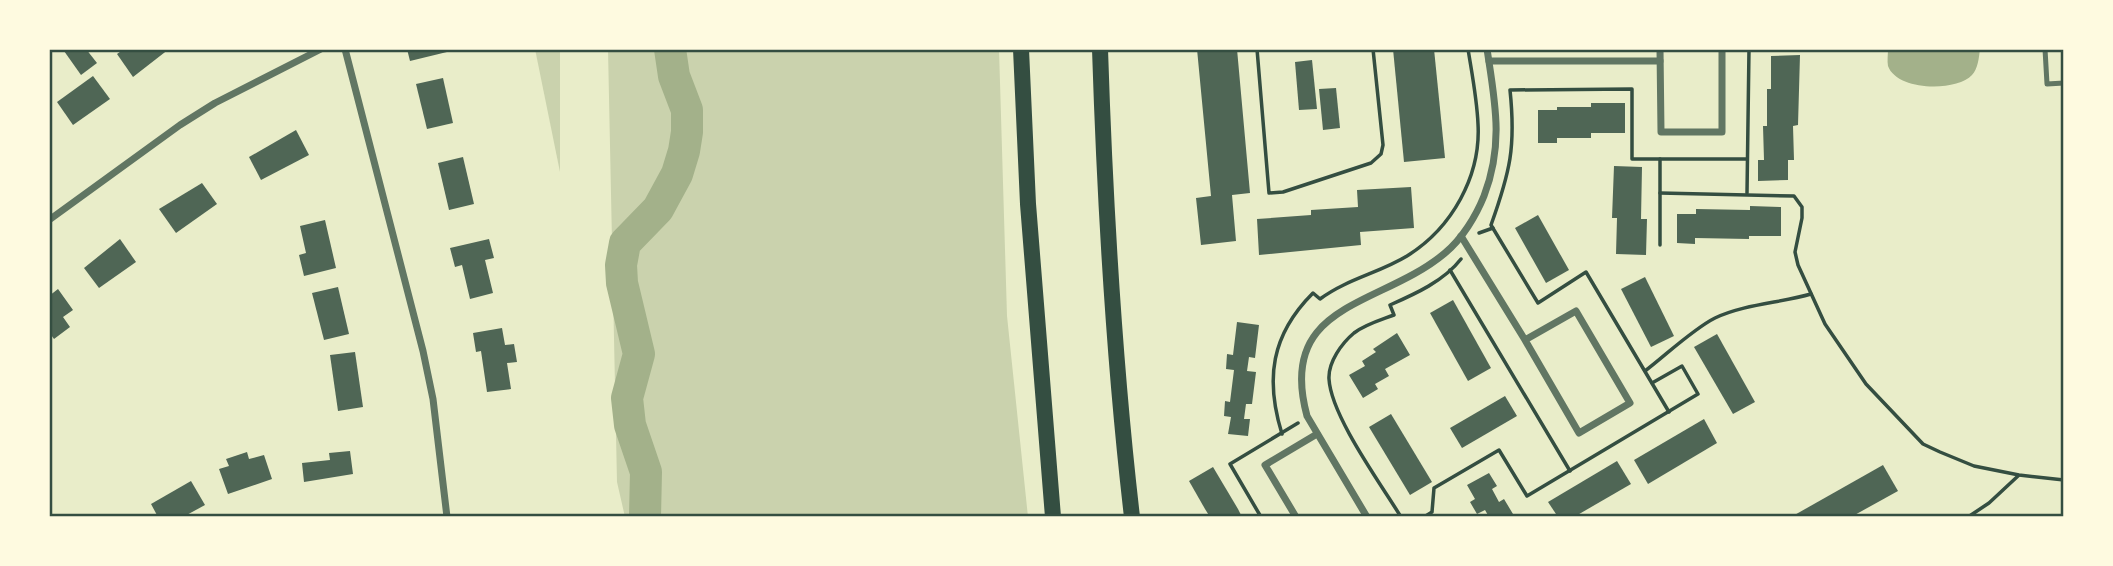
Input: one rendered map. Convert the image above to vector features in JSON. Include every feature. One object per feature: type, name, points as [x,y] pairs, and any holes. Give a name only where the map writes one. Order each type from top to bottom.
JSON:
[{"type":"main road","points":[[1021,49],[1028,204],[1053,517]]},
{"type":"main road","points":[[1100,49],[1108,222],[1125,461],[1132,517]]},
{"type":"street","points":[[49,220],[191,117],[321,49]]},
{"type":"street","points":[[345,49],[423,351],[433,399],[447,517]]},
{"type":"street","points":[[1367,517],[1307,416],[1300,379],[1302,363],[1308,344],[1322,326],[1338,313],[1431,264],[1461,236],[1484,196],[1496,153],[1498,131],[1487,49]]},
{"type":"street","points":[[1660,49],[1661,132],[1722,132],[1722,49]]},
{"type":"street","points":[[1489,61],[1660,61]]},
{"type":"street","points":[[1461,236],[1579,433],[1630,403],[1576,311],[1525,340]]},
{"type":"street","points":[[1296,517],[1265,465],[1317,434]]},
{"type":"lane","points":[[2045,49],[2048,84],[2064,83]]},
{"type":"path","points":[[1256,49],[1269,193],[1283,192],[1371,163],[1381,154],[1383,145],[1373,49]]},
{"type":"path","points":[[1282,433],[1275,410],[1273,370],[1282,335],[1291,318],[1313,293],[1320,299],[1334,289],[1405,257],[1420,247],[1447,220],[1468,185],[1474,166],[1479,127],[1468,49]]},
{"type":"path","points":[[1747,193],[1749,49]]},
{"type":"path","points":[[1669,412],[1586,272],[1538,303],[1491,225],[1511,163],[1514,124],[1510,90],[1632,89],[1632,159],[1746,159]]},
{"type":"path","points":[[1660,159],[1660,245]]},
{"type":"path","points":[[1660,193],[1787,194],[1799,201],[1802,218],[1795,252],[1798,265],[1825,324],[1866,384],[1923,444],[1974,466],[2064,480]]},
{"type":"path","points":[[1401,517],[1339,415],[1330,388],[1329,372],[1336,355],[1354,334],[1394,315],[1390,305],[1422,290],[1450,270],[1480,231],[1493,228]]},
{"type":"path","points":[[1450,270],[1570,471]]},
{"type":"path","points":[[1645,371],[1715,318],[1736,310],[1812,294]]},
{"type":"path","points":[[1424,517],[1432,512],[1434,488],[1499,450],[1527,496],[1698,394],[1682,366],[1652,383]]},
{"type":"path","points":[[1968,517],[1989,503],[2019,475]]},
{"type":"shaded area","points":[[535,49],[560,49],[560,172]]},
{"type":"shaded area","points":[[608,49],[999,49],[1007,316],[1028,517],[625,517],[617,482]]},
{"type":"shaded area","points":[[1888,49],[1980,49],[1974,72],[1964,81],[1927,86],[1903,80],[1894,74],[1888,66]]},
{"type":"building","points":[[86,49],[97,63],[81,75],[64,51]]},
{"type":"building","points":[[124,49],[169,49],[133,77],[117,54]]},
{"type":"building","points":[[407,49],[446,49],[447,52],[410,61]]},
{"type":"building","points":[[1197,49],[1237,49],[1250,193],[1232,195],[1236,241],[1201,245],[1196,198],[1211,196]]},
{"type":"building","points":[[1393,49],[1434,49],[1445,158],[1404,162]]},
{"type":"building","points":[[1800,55],[1798,125],[1793,126],[1794,160],[1788,160],[1788,180],[1758,181],[1758,160],[1764,160],[1763,126],[1767,126],[1767,89],[1771,89],[1771,56]]},
{"type":"building","points":[[1312,60],[1317,109],[1299,110],[1295,62]]},
{"type":"building","points":[[93,76],[110,99],[73,125],[57,102]]},
{"type":"building","points":[[443,78],[453,123],[427,129],[416,84]]},
{"type":"building","points":[[1336,88],[1340,128],[1323,130],[1319,89]]},
{"type":"building","points":[[1591,103],[1625,103],[1625,133],[1591,133],[1591,138],[1557,138],[1557,143],[1538,143],[1538,110],[1591,107]]},
{"type":"building","points":[[296,130],[309,155],[261,180],[249,157]]},
{"type":"building","points":[[463,157],[474,204],[449,210],[438,163]]},
{"type":"building","points":[[1614,166],[1642,167],[1641,219],[1647,219],[1646,255],[1616,254],[1617,218],[1612,218]]},
{"type":"building","points":[[202,183],[217,204],[176,233],[159,209]]},
{"type":"building","points":[[1411,187],[1414,228],[1360,232],[1361,245],[1259,255],[1257,219],[1311,215],[1311,210],[1358,207],[1357,190]]},
{"type":"building","points":[[1750,206],[1781,207],[1781,236],[1749,236],[1749,239],[1695,238],[1695,244],[1677,243],[1677,214],[1696,214],[1696,209],[1750,210]]},
{"type":"building","points":[[1538,215],[1569,270],[1546,283],[1515,228]]},
{"type":"building","points":[[325,220],[336,268],[304,276],[299,255],[306,253],[300,226]]},
{"type":"building","points":[[120,239],[136,262],[99,288],[84,268]]},
{"type":"building","points":[[489,239],[494,258],[485,260],[493,293],[470,299],[462,265],[455,267],[450,248]]},
{"type":"building","points":[[1645,277],[1674,336],[1651,347],[1621,289]]},
{"type":"building","points":[[338,287],[349,334],[324,340],[312,293]]},
{"type":"building","points":[[58,289],[73,310],[63,317],[70,327],[54,339],[49,332],[49,296]]},
{"type":"building","points":[[1453,300],[1491,368],[1468,381],[1430,313]]},
{"type":"building","points":[[1237,322],[1259,325],[1255,358],[1249,357],[1247,371],[1256,372],[1252,404],[1246,404],[1244,419],[1250,419],[1248,436],[1228,434],[1231,417],[1224,416],[1225,401],[1230,402],[1234,370],[1226,369],[1227,354],[1233,355]]},
{"type":"building","points":[[502,328],[505,345],[514,344],[517,362],[507,363],[511,389],[487,392],[481,351],[476,352],[473,333]]},
{"type":"building","points":[[1397,333],[1410,355],[1385,369],[1389,376],[1375,384],[1378,389],[1363,398],[1349,375],[1365,366],[1362,361],[1376,352],[1373,349]]},
{"type":"building","points":[[1717,334],[1755,402],[1733,414],[1694,347]]},
{"type":"building","points":[[355,352],[363,407],[338,411],[330,355]]},
{"type":"building","points":[[1505,396],[1517,416],[1462,448],[1450,428]]},
{"type":"building","points":[[1391,414],[1432,482],[1410,495],[1369,427]]},
{"type":"building","points":[[1704,419],[1717,443],[1648,484],[1634,460]]},
{"type":"building","points":[[350,451],[353,474],[304,482],[302,463],[330,460],[329,453]]},
{"type":"building","points":[[247,452],[249,459],[264,455],[272,479],[228,494],[219,469],[229,466],[226,459]]},
{"type":"building","points":[[1617,461],[1631,484],[1574,517],[1558,517],[1548,502]]},
{"type":"building","points":[[1883,465],[1898,491],[1851,517],[1791,517]]},
{"type":"building","points":[[1213,467],[1242,517],[1210,517],[1205,509],[1189,481]]},
{"type":"building","points":[[1489,473],[1497,486],[1492,489],[1499,502],[1504,499],[1513,514],[1509,517],[1489,517],[1485,510],[1477,514],[1470,502],[1475,499],[1467,485]]},
{"type":"building","points":[[191,481],[205,505],[183,517],[158,517],[151,504]]},
{"type":"waterway","points":[[645,517],[646,472],[630,425],[627,398],[639,354],[622,283],[621,265],[625,243],[658,209],[677,174],[684,151],[687,110],[674,76],[670,49]]}]
